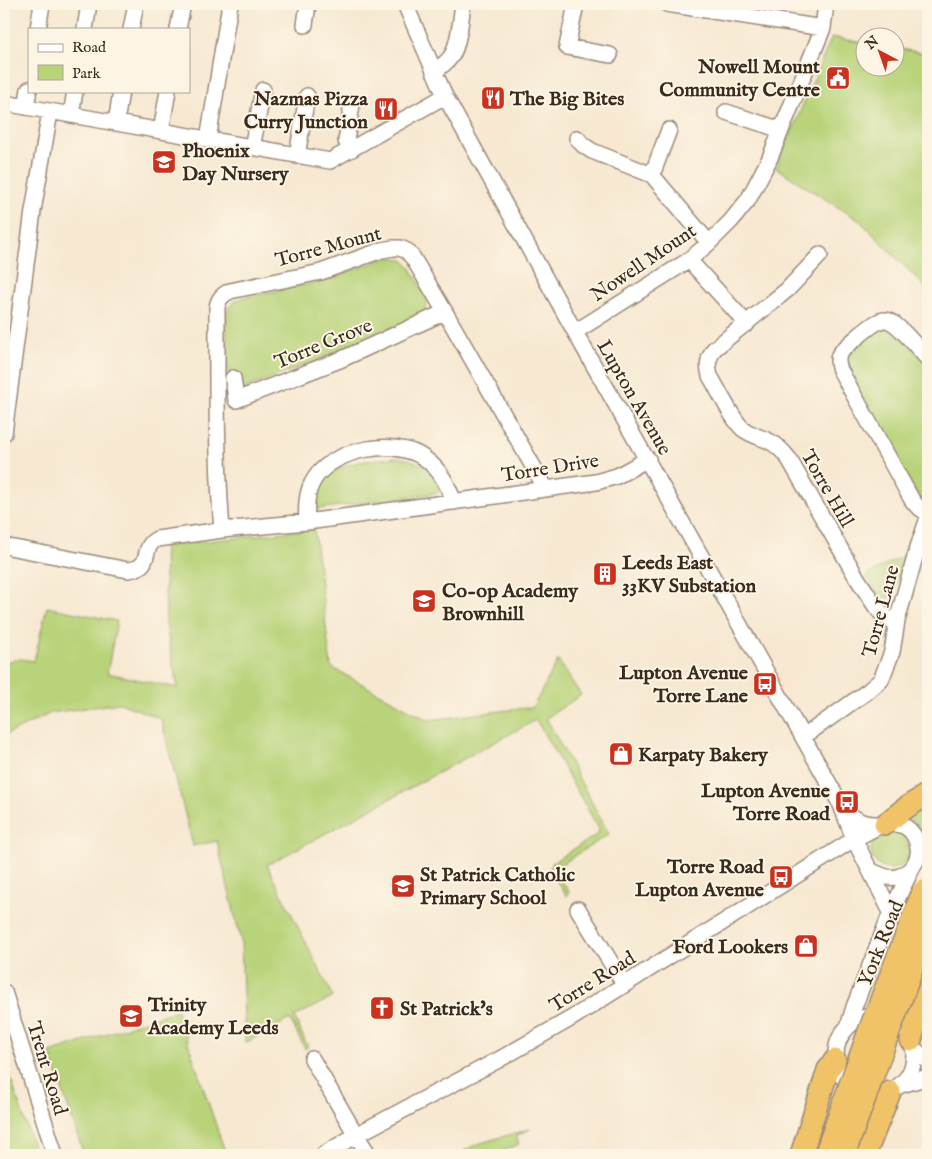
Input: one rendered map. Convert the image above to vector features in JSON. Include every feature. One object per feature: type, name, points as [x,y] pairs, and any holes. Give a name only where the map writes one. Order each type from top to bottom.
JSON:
[{"type":"highway","points":[[881,825],[928,794]]},
{"type":"highway","name":"York Road","points":[[825,1155],[922,878]]},
{"type":"highway","name":"York Road","points":[[844,1155],[928,926]]},
{"type":"highway","points":[[912,1044],[917,1016],[928,984]]},
{"type":"highway","points":[[801,1155],[828,1070],[835,1060]]},
{"type":"highway","points":[[865,1155],[895,1089]]},
{"type":"street","points":[[38,28],[42,4]]},
{"type":"street","points":[[85,28],[90,4]]},
{"type":"street","points":[[132,28],[136,4]]},
{"type":"street","points":[[178,28],[183,4]]},
{"type":"street","points":[[208,140],[230,4]]},
{"type":"street","points":[[305,24],[308,4]]},
{"type":"street","name":"Lupton Avenue","points":[[405,4],[445,96],[575,332],[841,805],[854,839],[891,912]]},
{"type":"street","points":[[434,72],[452,56],[456,46],[463,4]]},
{"type":"street","points":[[576,4],[567,47],[610,55]]},
{"type":"street","points":[[667,4],[758,11],[823,28]]},
{"type":"street","name":"Nowell Mount","points":[[575,332],[690,260],[730,221],[748,200],[769,160],[823,28],[826,4]]},
{"type":"street","points":[[252,148],[263,90]]},
{"type":"street","points":[[26,107],[28,92]]},
{"type":"street","points":[[71,116],[75,92]]},
{"type":"street","points":[[116,123],[121,92]]},
{"type":"street","points":[[161,131],[168,92]]},
{"type":"street","points":[[298,156],[307,96]]},
{"type":"street","points":[[4,103],[330,162],[445,96]]},
{"type":"street","points":[[352,104],[346,140],[352,149]]},
{"type":"street","points":[[4,433],[33,211],[50,112]]},
{"type":"street","points":[[726,112],[781,130]]},
{"type":"street","points":[[652,175],[669,130]]},
{"type":"street","points":[[577,138],[592,151],[652,175],[709,242]]},
{"type":"street","name":"Torre Mount","points":[[222,530],[218,301],[230,291],[321,272],[382,250],[393,248],[407,251],[413,258],[546,489]]},
{"type":"street","name":"Torre Hill","points":[[820,254],[787,290],[714,349],[710,355],[708,369],[710,376],[735,420],[742,428],[775,444],[789,459],[876,608],[891,620],[897,621]]},
{"type":"street","points":[[690,260],[747,324]]},
{"type":"street","name":"Torre Grove","points":[[233,378],[236,400],[342,359],[445,312]]},
{"type":"street","points":[[928,359],[895,324],[888,320],[876,323],[838,356],[840,370],[912,500],[928,514]]},
{"type":"street","points":[[307,522],[306,504],[309,490],[315,477],[337,459],[364,450],[400,448],[414,452],[436,468],[443,478],[454,502]]},
{"type":"street","name":"Torre Drive","points":[[4,546],[128,570],[142,566],[148,546],[152,541],[163,538],[307,522],[596,482],[607,480],[648,460]]},
{"type":"street","name":"Torre Lane","points":[[803,737],[881,680],[892,652],[897,621],[928,518]]},
{"type":"street","name":"Lupton Avenue","points":[[841,805],[851,816],[862,822],[881,825],[895,823],[910,831],[917,844],[916,859],[922,878]]},
{"type":"street","points":[[881,825],[867,836],[865,842],[864,848],[868,865],[880,876],[889,878],[906,873],[922,878]]},
{"type":"street","name":"Torre Road","points":[[323,1155],[356,1135],[500,1059],[572,1018],[854,839],[881,825]]},
{"type":"street","name":"York Road","points":[[848,1027],[891,912],[922,878]]},
{"type":"street","points":[[578,909],[624,984]]},
{"type":"street","name":"Trent Road","points":[[4,992],[55,1155]]},
{"type":"street","name":"York Road","points":[[859,995],[873,1016]]},
{"type":"street","name":"York Road","points":[[835,1060],[837,1045],[848,1027],[856,1021],[873,1016],[885,1017],[896,1022],[905,1030],[912,1044],[928,1061]]},
{"type":"street","points":[[895,1089],[909,1076],[914,1064],[912,1044]]},
{"type":"street","points":[[312,1059],[369,1155]]},
{"type":"street","points":[[835,1060],[839,1072],[845,1081],[852,1088],[870,1095],[880,1095],[928,1077]]},
{"type":"green space","points":[[832,37],[854,41],[854,78],[904,78],[904,50],[928,54],[928,290],[860,221],[776,168]]},
{"type":"green space","points":[[388,257],[397,258],[409,265],[428,299],[423,315],[339,352],[241,390],[241,373],[228,372],[226,315],[231,305],[242,298],[324,281]]},
{"type":"green space","points":[[879,321],[928,359],[928,514],[838,356]]},
{"type":"green space","points":[[395,457],[411,460],[428,470],[441,488],[438,493],[317,509],[312,504],[318,490],[334,471],[355,463]]},
{"type":"green space","points":[[314,529],[331,667],[428,720],[533,707],[558,660],[581,695],[546,718],[609,834],[554,869],[570,893],[567,896],[550,872],[548,873],[553,862],[598,834],[599,829],[536,720],[267,865],[333,997],[294,1017],[308,1047],[305,1049],[290,1019],[245,1043],[241,941],[217,841],[193,846],[161,719],[120,703],[51,713],[4,736],[4,662],[20,659],[34,661],[47,607],[117,621],[107,673],[178,688],[166,624],[164,546]]},
{"type":"green space","points":[[906,554],[894,593],[888,598],[880,597],[866,576]]},
{"type":"green space","points":[[928,798],[928,824],[923,837],[918,826],[907,817]]},
{"type":"green space","points":[[890,831],[903,837],[909,850],[903,863],[890,869],[877,863],[871,850],[877,837]]},
{"type":"green space","points":[[177,1010],[226,1155],[84,1155],[50,1053]]},
{"type":"green space","points":[[4,1058],[36,1155],[4,1155]]},
{"type":"green space","points":[[530,1129],[516,1136],[519,1144],[494,1155],[485,1155],[482,1151],[475,1155],[456,1155],[477,1144]]},
{"type":"place","name":"Nowell Mount Community Centre","points":[[838,78]]},
{"type":"place","name":"The Big Bites","points":[[493,98]]},
{"type":"place","name":"Nazmas Pizza Curry Junction","points":[[386,109]]},
{"type":"place","name":"Phoenix Day Nursery","points":[[164,162]]},
{"type":"place","name":"Leeds East 33KV Substation","points":[[605,574]]},
{"type":"place","name":"Co-op Academy Brownhill","points":[[424,601]]},
{"type":"place","name":"Lupton Avenue Torre Lane","points":[[765,684]]},
{"type":"place","name":"Karpaty Bakery","points":[[621,754]]},
{"type":"place","name":"Lupton Avenue Torre Road","points":[[847,802]]},
{"type":"place","name":"Torre Road Lupton Avenue","points":[[781,877]]},
{"type":"place","name":"St Patrick Catholic Primary School","points":[[403,886]]},
{"type":"place","name":"Ford Lookers","points":[[806,946]]},
{"type":"place","name":"St Patrick's","points":[[382,1008]]},
{"type":"place","name":"Trinity Academy Leeds","points":[[131,1016]]}]
